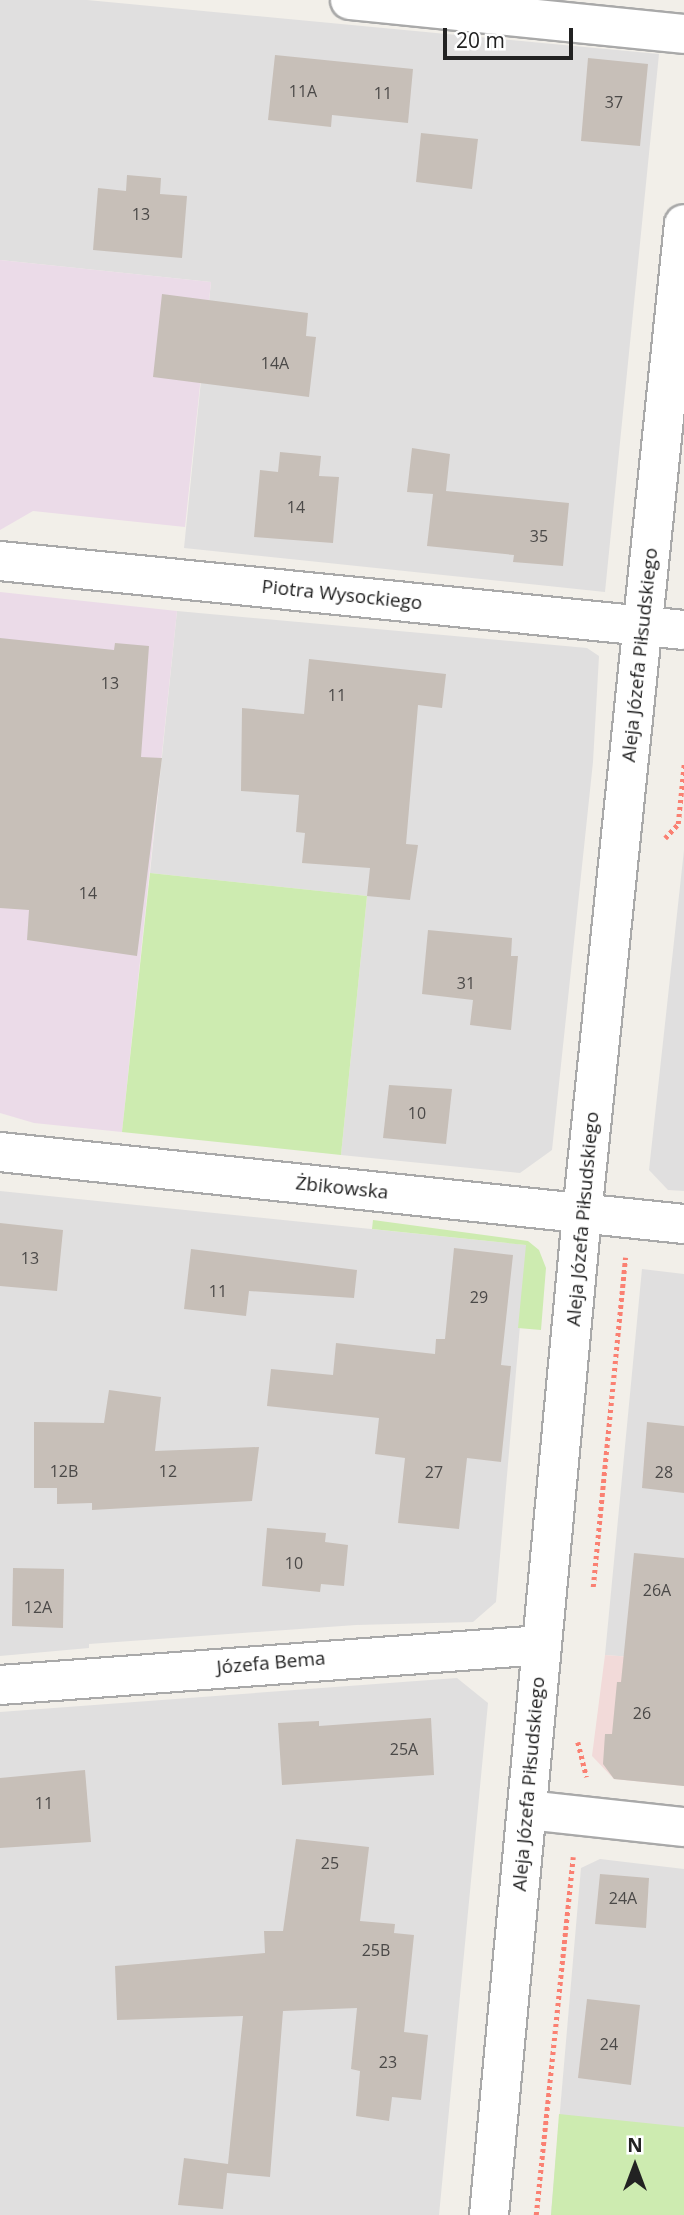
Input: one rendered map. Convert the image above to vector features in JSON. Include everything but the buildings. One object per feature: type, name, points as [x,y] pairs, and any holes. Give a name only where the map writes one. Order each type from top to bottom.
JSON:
[{"type":"street","points":[[350,0],[684,34]]},
{"type":"street","name":"Aleja Józefa Piłsudskiego","points":[[489,2215],[582,1214],[684,224]]},
{"type":"street","name":"Piotra Wysockiego","points":[[0,561],[684,629]]},
{"type":"street","name":"Żbikowska","points":[[0,1152],[684,1224]]},
{"type":"street","name":"Józefa Bema","points":[[0,1685],[475,1646],[542,1645]]},
{"type":"street","points":[[527,1810],[684,1827]]},
{"type":"path","points":[[592,1598],[626,1248]]},
{"type":"path","points":[[579,1728],[578,1754],[586,1783]]},
{"type":"path","points":[[536,2215],[570,1864],[577,1845]]},
{"type":"shaded area","points":[[0,0],[87,0],[659,54],[605,592],[184,548],[211,282],[0,260]]},
{"type":"shaded area","points":[[0,260],[211,282],[185,527],[33,511],[0,530]]},
{"type":"shaded area","points":[[0,592],[177,611],[122,1132],[34,1123],[0,1113]]},
{"type":"shaded area","points":[[177,611],[587,648],[599,656],[593,762],[552,1150],[520,1173],[341,1155],[367,896],[150,873]]},
{"type":"shaded area","points":[[684,850],[684,1191],[668,1190],[649,1170]]},
{"type":"shaded area","points":[[0,1191],[527,1245],[496,1602],[473,1622],[356,1625],[89,1644],[89,1648],[0,1656]]},
{"type":"shaded area","points":[[642,1269],[684,1274],[684,1661],[605,1655]]},
{"type":"shaded area","points":[[605,1655],[684,1661],[684,1786],[614,1779],[592,1756]]},
{"type":"shaded area","points":[[457,1678],[488,1703],[439,2215],[0,2215],[0,1712]]},
{"type":"shaded area","points":[[600,1859],[684,1869],[684,2215],[551,2215],[581,1868]]},
{"type":"green space","points":[[150,873],[367,896],[341,1155],[122,1132]]},
{"type":"green space","points":[[373,1220],[528,1241],[539,1250],[546,1268],[541,1330],[518,1328],[526,1245],[372,1229]]},
{"type":"green space","points":[[559,2114],[684,2127],[684,2215],[551,2215]]}]
